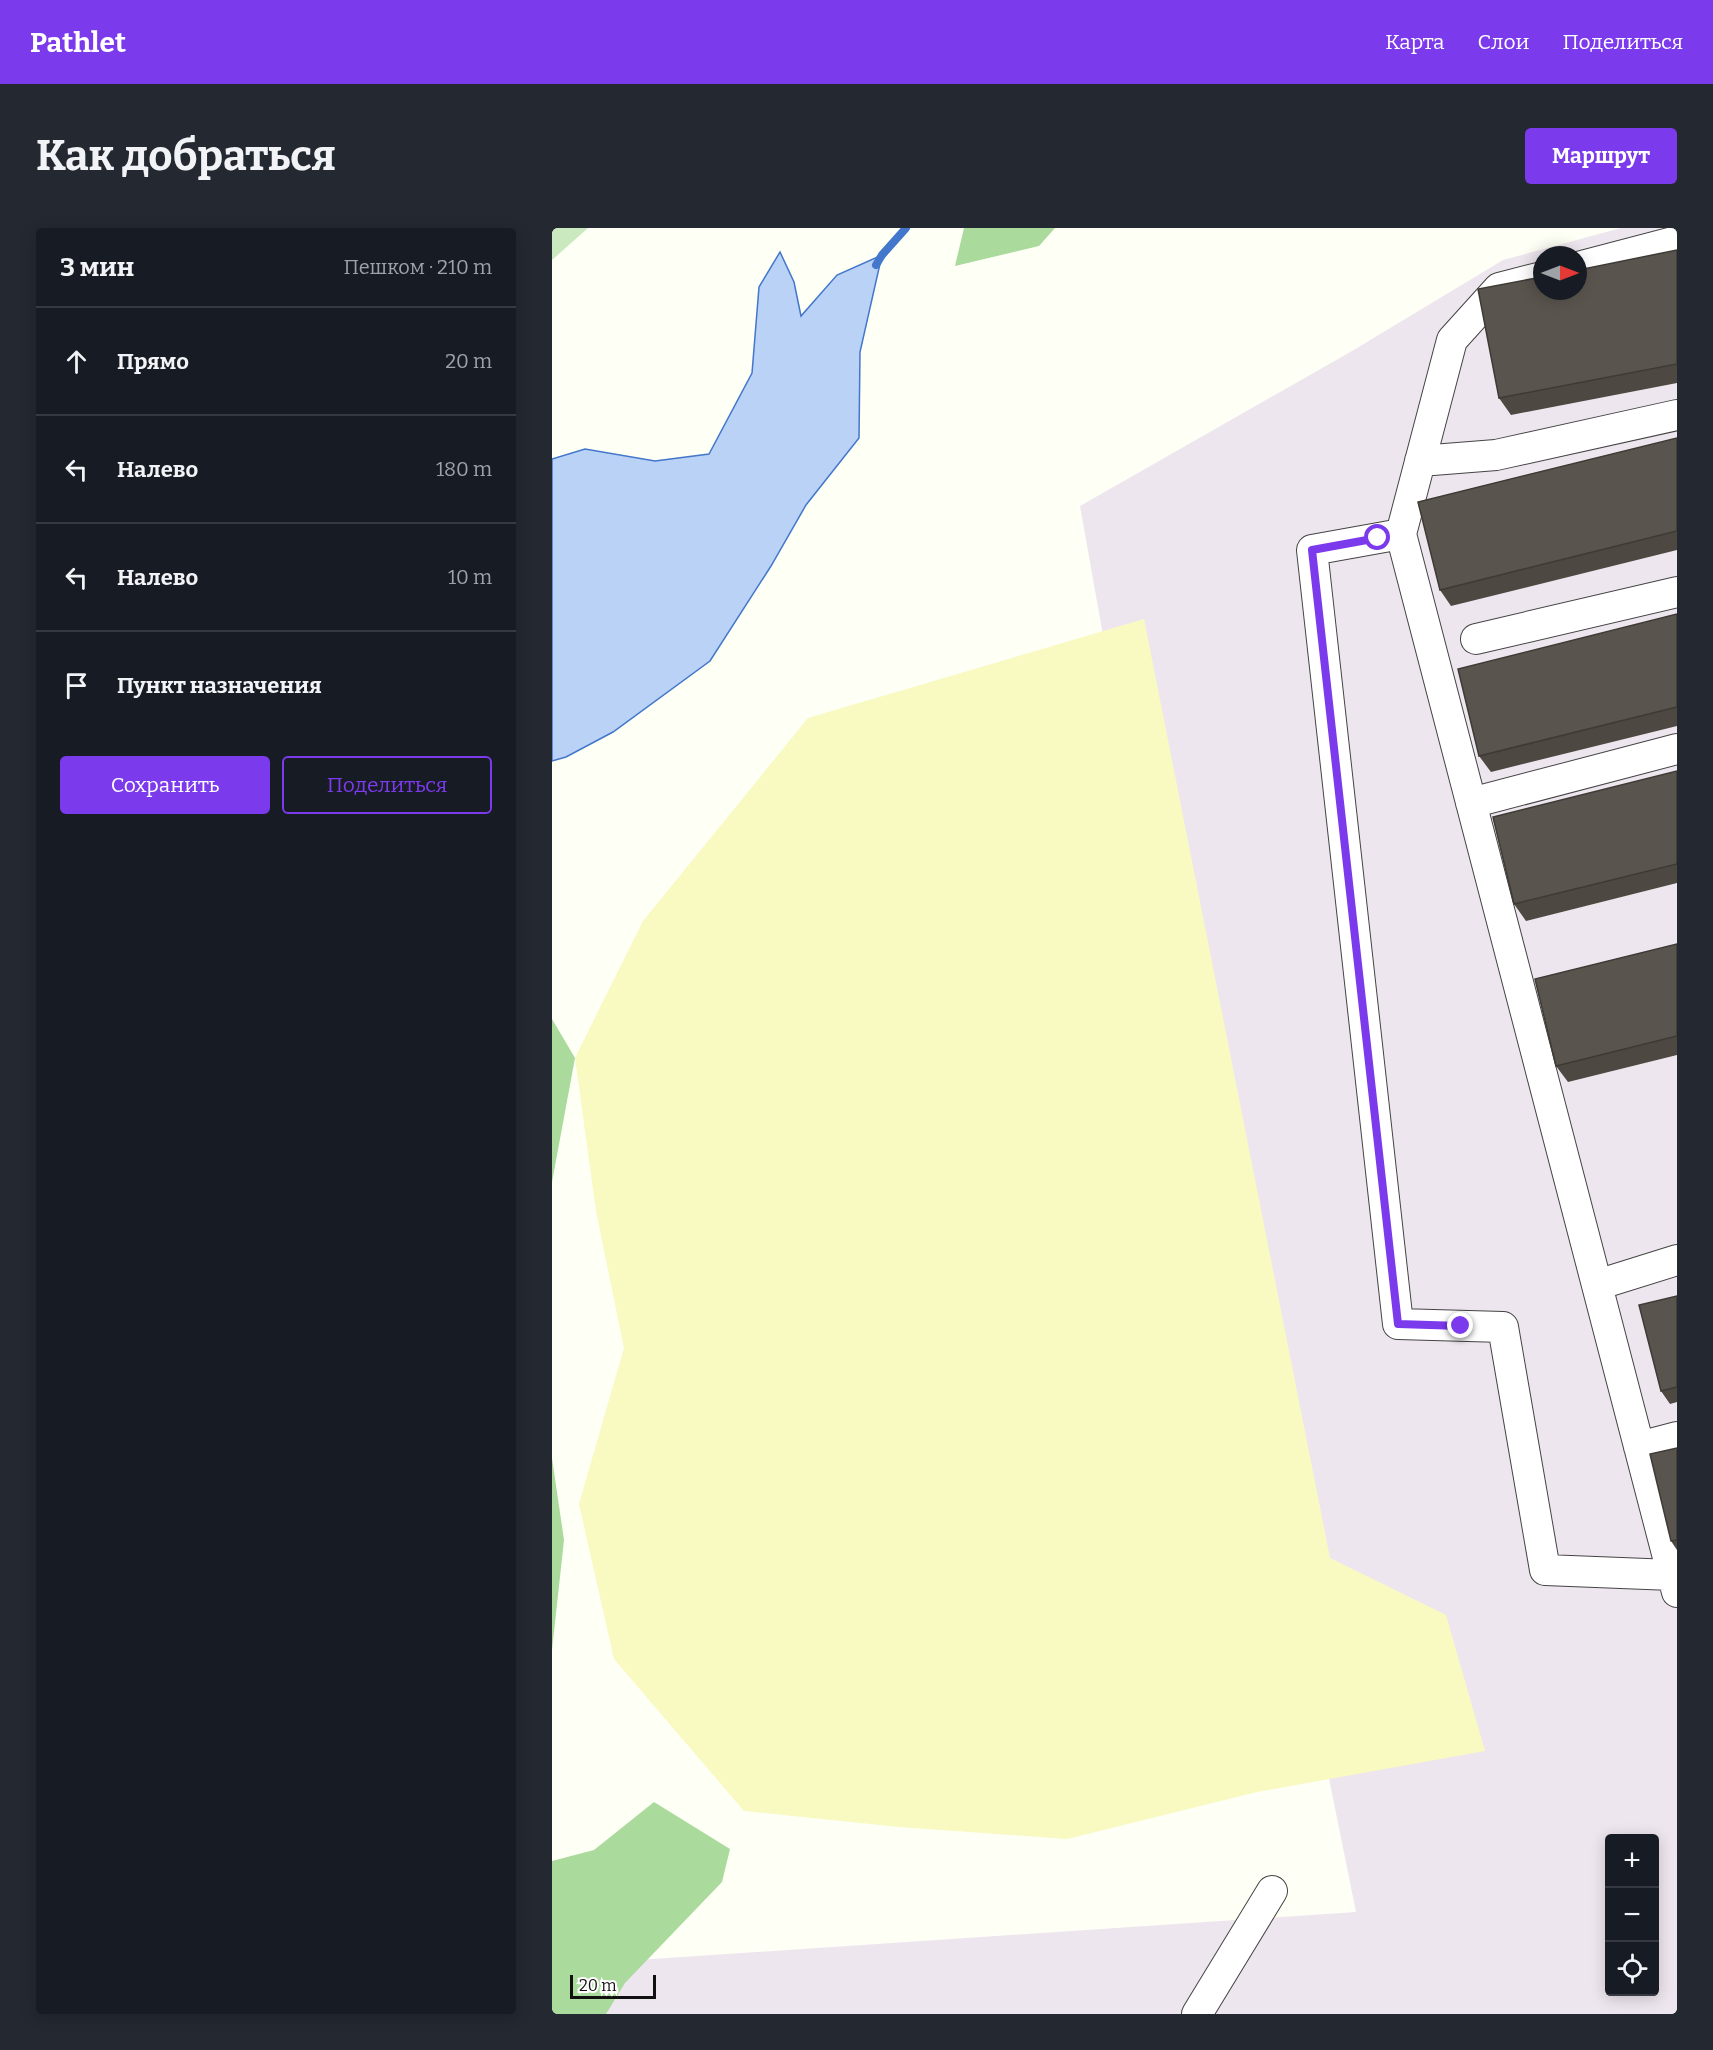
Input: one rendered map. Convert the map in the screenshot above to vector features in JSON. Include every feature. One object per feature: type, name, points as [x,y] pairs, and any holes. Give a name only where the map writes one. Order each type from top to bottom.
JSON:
[{"type":"lane","points":[[1587,265],[1677,241]]},
{"type":"lane","points":[[1401,534],[1312,550],[1398,1324],[1503,1327],[1545,1570],[1675,1583],[1401,534],[1452,340],[1499,288],[1533,279]]},
{"type":"lane","points":[[1420,461],[1496,455],[1677,415]]},
{"type":"lane","points":[[1476,639],[1677,591]]},
{"type":"lane","points":[[1471,803],[1677,749]]},
{"type":"lane","points":[[1597,1284],[1677,1260]]},
{"type":"lane","points":[[1639,1447],[1677,1437]]},
{"type":"lane","points":[[1197,2014],[1272,1891]]},
{"type":"shaded area","points":[[552,228],[588,228],[552,260]]},
{"type":"shaded area","points":[[964,228],[1055,228],[1039,246],[955,266]]},
{"type":"shaded area","points":[[1621,228],[1677,228],[1677,2014],[584,2014],[593,1963],[1356,1912],[1143,860],[1080,506],[1352,351],[1503,260],[1533,252],[1533,300],[1587,300],[1587,246],[1555,246]]},
{"type":"shaded area","points":[[552,1019],[575,1058],[552,1182]]},
{"type":"shaded area","points":[[552,1458],[564,1540],[552,1650]]},
{"type":"shaded area","points":[[654,1802],[730,1849],[722,1882],[625,1983],[606,2014],[552,2014],[552,1861],[594,1850]]},
{"type":"sand","points":[[1144,619],[1330,1558],[1446,1615],[1485,1751],[1257,1792],[1067,1839],[899,1827],[744,1811],[614,1659],[579,1504],[624,1348],[596,1211],[575,1058],[643,921],[808,718]]},
{"type":"water","points":[[780,252],[794,282],[801,316],[837,275],[882,255],[860,352],[859,438],[806,505],[771,566],[710,661],[613,732],[566,757],[552,761],[552,459],[585,449],[655,461],[709,454],[752,373],[759,287]]},
{"type":"building","points":[[1677,250],[1677,364],[1499,398],[1478,289],[1533,279],[1533,300],[1587,300],[1587,268]]},
{"type":"building","points":[[1677,438],[1677,531],[1440,590],[1418,502]]},
{"type":"building","points":[[1677,614],[1677,707],[1479,756],[1458,669]]},
{"type":"building","points":[[1677,771],[1677,864],[1514,904],[1493,817]]},
{"type":"building","points":[[1677,944],[1677,1036],[1556,1066],[1535,979]]},
{"type":"building","points":[[1677,1296],[1677,1387],[1661,1391],[1639,1305]]},
{"type":"building","points":[[1677,1448],[1677,1540],[1671,1541],[1650,1454]]},
{"type":"waterway","points":[[876,265],[906,228]]},
{"type":"route","points":[[1378,538],[1312,550],[1398,1324],[1461,1326]]}]
